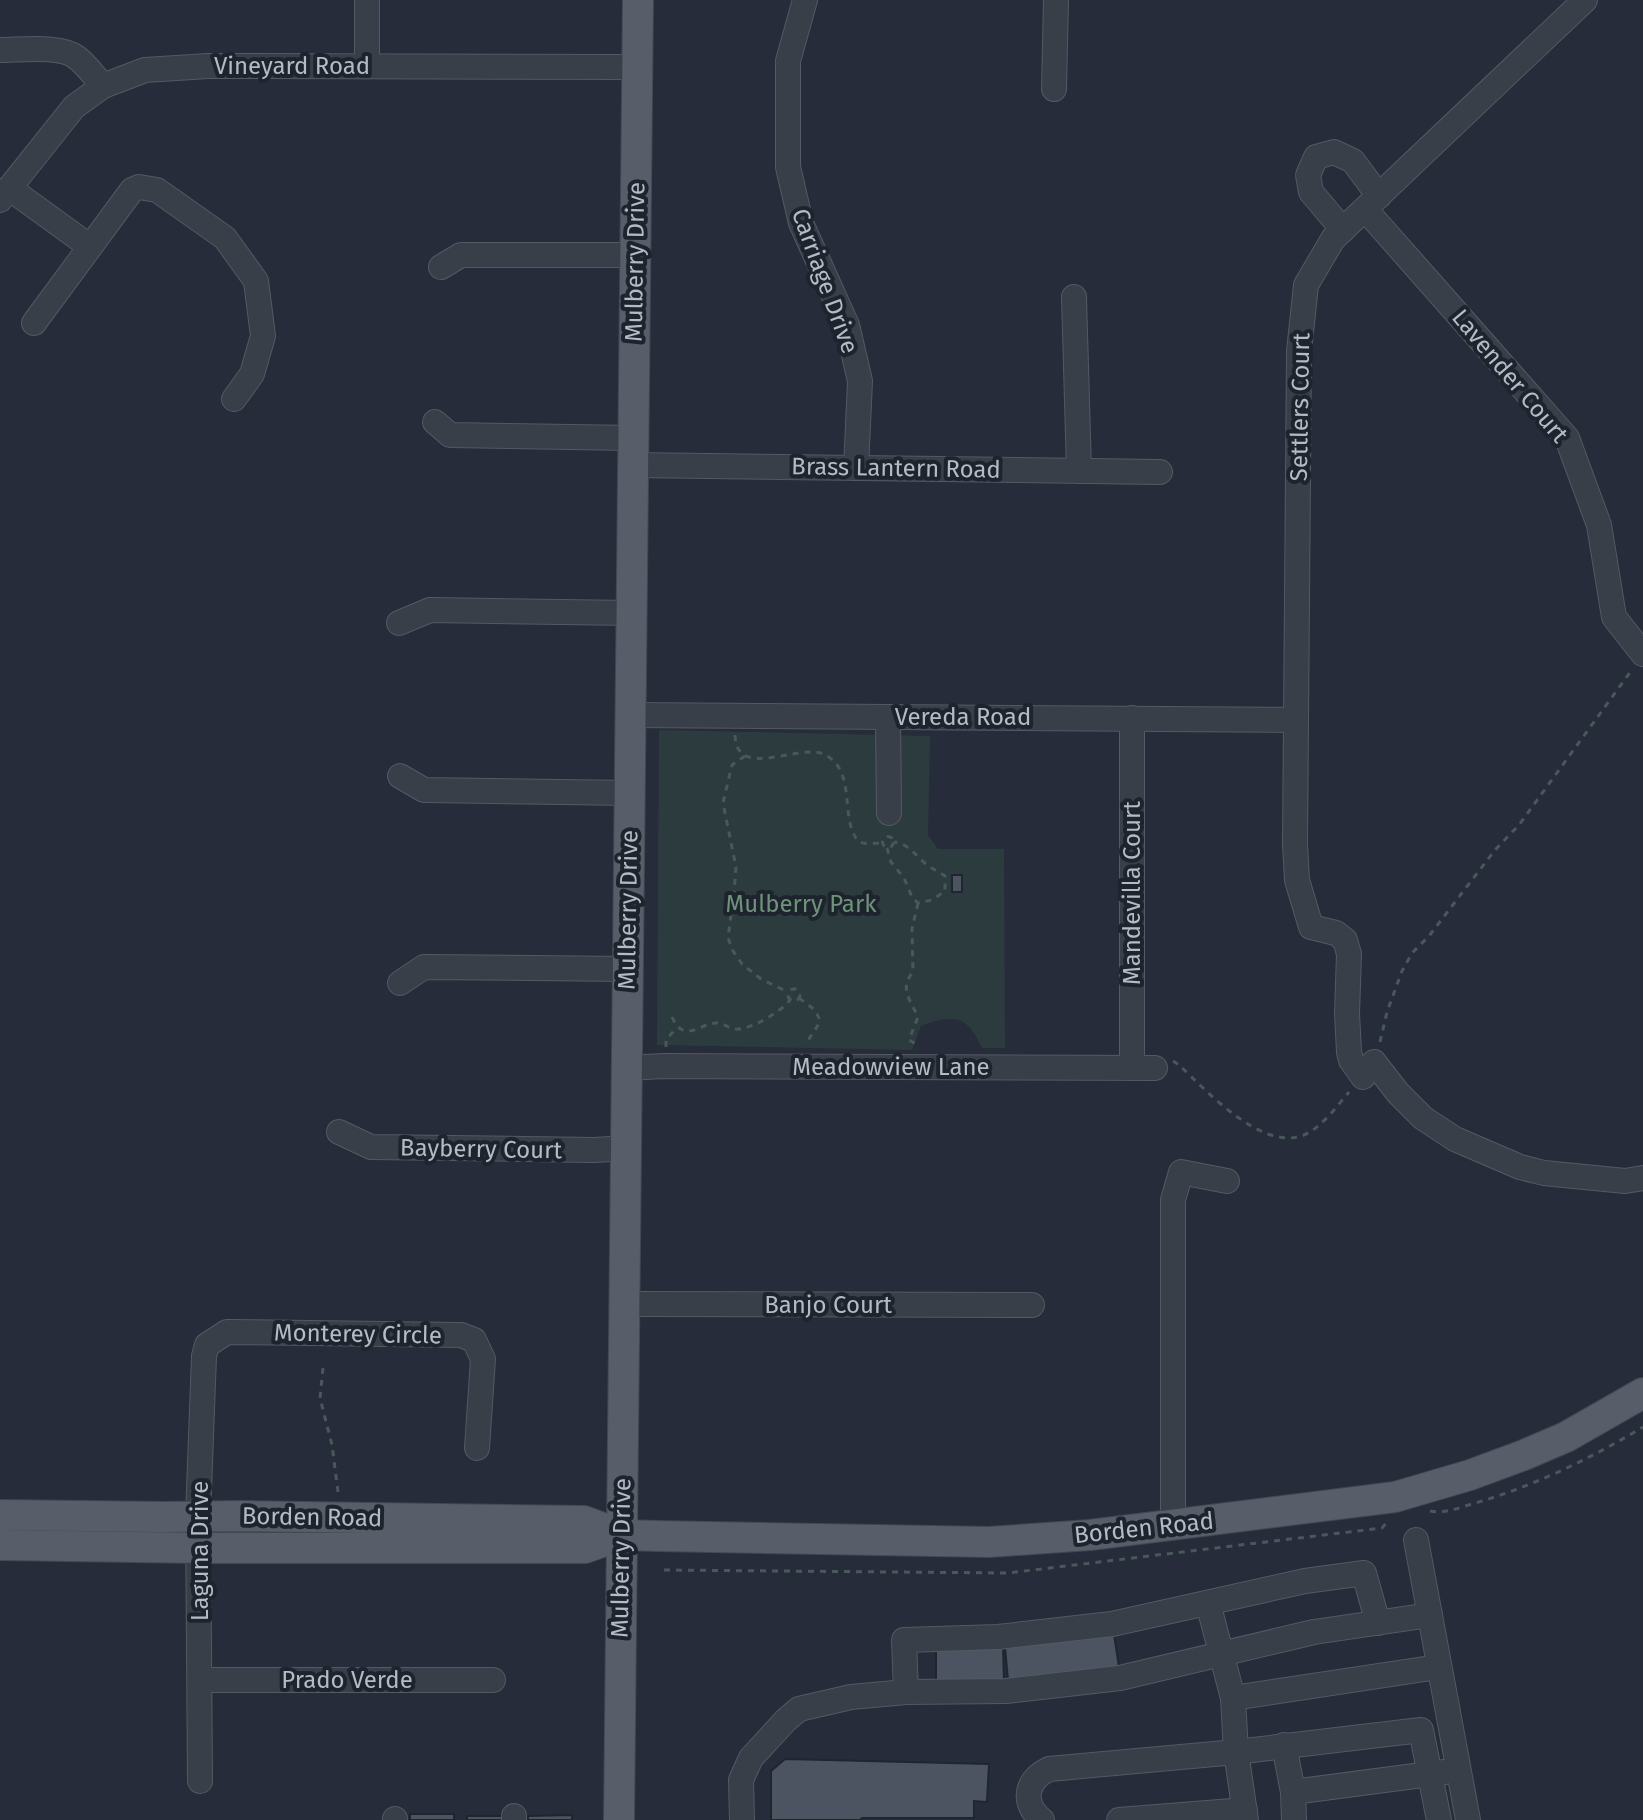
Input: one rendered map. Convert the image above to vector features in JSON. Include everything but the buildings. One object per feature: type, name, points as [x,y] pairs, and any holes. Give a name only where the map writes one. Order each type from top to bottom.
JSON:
[{"type":"main road","name":"Mulberry Drive","points":[[619,1820],[638,0]]},
{"type":"main road","name":"Borden Road","points":[[0,1515],[584,1521],[622,1535],[989,1542],[1090,1535],[1406,1494],[1524,1455],[1566,1437],[1643,1393]]},
{"type":"main road","name":"Borden Road","points":[[0,1545],[585,1548],[622,1535]]},
{"type":"street","points":[[367,0],[367,66]]},
{"type":"street","name":"Carriage Drive","points":[[805,0],[788,61],[788,167],[801,223],[847,325],[860,381],[856,468]]},
{"type":"street","points":[[1054,89],[1056,0]]},
{"type":"street","name":"Settlers Court","points":[[1368,1070],[1351,1060],[1349,1052],[1349,954],[1345,940],[1336,933],[1311,927],[1297,880],[1295,856],[1301,338],[1306,285],[1333,239],[1585,0]]},
{"type":"street","points":[[0,50],[57,50],[70,54],[80,60],[103,86]]},
{"type":"street","name":"Vineyard Road","points":[[4,194],[74,107],[103,86],[145,70],[208,66],[638,67]]},
{"type":"street","name":"Lavender Court","points":[[1343,230],[1311,192],[1308,175],[1316,157],[1334,152],[1353,161],[1372,202],[1567,438],[1599,525],[1614,617],[1638,662]]},
{"type":"street","points":[[34,323],[132,190],[139,187],[157,190],[225,238],[256,281],[263,336],[252,374],[234,399]]},
{"type":"street","points":[[4,194],[89,246]]},
{"type":"street","points":[[441,267],[461,255],[635,255]]},
{"type":"street","points":[[1074,297],[1079,471]]},
{"type":"street","name":"Brass Lantern Road","points":[[435,422],[450,435],[856,468],[1160,472]]},
{"type":"street","points":[[399,623],[430,610],[631,613]]},
{"type":"street","name":"Vereda Road","points":[[630,715],[1296,720]]},
{"type":"street","points":[[888,717],[889,813]]},
{"type":"street","name":"Mandevilla Court","points":[[1132,718],[1151,1064]]},
{"type":"street","points":[[400,776],[424,790],[630,793]]},
{"type":"street","points":[[400,983],[424,967],[628,969]]},
{"type":"street","name":"Meadowview Lane","points":[[627,1068],[1151,1064]]},
{"type":"street","points":[[1368,1070],[1423,1118],[1455,1139],[1520,1167],[1544,1173],[1625,1181],[1643,1178]]},
{"type":"street","name":"Bayberry Court","points":[[339,1132],[371,1147],[627,1148]]},
{"type":"street","points":[[1173,1526],[1173,1200],[1181,1172],[1227,1181]]},
{"type":"street","name":"Banjo Court","points":[[624,1304],[1032,1305]]},
{"type":"street","name":"Monterey Circle","points":[[227,1332],[461,1335],[474,1340],[483,1359],[477,1448]]},
{"type":"street","name":"Laguna Drive","points":[[200,1781],[198,1517],[204,1356],[207,1345],[227,1332]]},
{"type":"street","points":[[1416,1540],[1468,1820]]},
{"type":"street","points":[[906,1692],[904,1640],[998,1637],[1112,1624],[1305,1581],[1364,1573],[1378,1623]]},
{"type":"street","points":[[1119,1820],[1245,1815],[1236,1752],[1233,1698],[1208,1603]]},
{"type":"street","points":[[742,1820],[741,1780],[751,1758],[799,1709],[851,1697],[906,1692],[1006,1691],[1120,1678],[1314,1632],[1430,1615]]},
{"type":"street","points":[[1233,1698],[1438,1667]]},
{"type":"street","name":"Prado Verde","points":[[200,1680],[493,1680]]},
{"type":"street","points":[[1042,1820],[1033,1811],[1028,1795],[1035,1778],[1049,1769],[1236,1752],[1421,1730],[1439,1820]]},
{"type":"street","points":[[1284,1745],[1293,1792],[1294,1820]]},
{"type":"street","points":[[1293,1792],[1457,1770]]},
{"type":"path","points":[[1151,1064],[1179,1065],[1243,1121],[1261,1131],[1283,1138],[1304,1135],[1323,1122],[1368,1070],[1383,1034],[1387,1012],[1402,971],[1412,953],[1519,825],[1638,662]]},
{"type":"path","points":[[788,992],[761,979],[742,964],[728,938],[736,867],[723,803],[732,765],[745,756],[779,757],[820,752],[831,758],[842,771],[849,820],[855,837],[859,842],[882,843],[887,848],[891,862],[918,903]]},
{"type":"path","points":[[882,843],[888,837],[909,847],[931,868],[945,876],[945,891],[932,900],[918,903]]},
{"type":"path","points":[[887,848],[894,842]]},
{"type":"path","points":[[918,903],[912,929],[913,972],[906,981],[905,990],[918,1017],[909,1040],[922,1048],[926,1067]]},
{"type":"path","points":[[790,1000],[787,996],[792,988],[800,994],[799,998]]},
{"type":"path","points":[[790,1000],[799,998]]},
{"type":"path","points":[[799,998],[815,1010],[820,1020],[808,1038],[805,1066]]},
{"type":"path","points":[[672,1017],[677,1027],[683,1030],[715,1023],[731,1029],[743,1029],[759,1023],[786,1006],[790,1000]]},
{"type":"path","points":[[323,1368],[320,1398],[332,1445],[338,1492]]},
{"type":"path","points":[[1426,1510],[1440,1513],[1485,1501],[1535,1482],[1643,1427]]},
{"type":"green space","name":"Mulberry Park","points":[[659,730],[930,736],[928,835],[938,849],[1004,849],[1005,1048],[982,1048],[965,1023],[950,1019],[921,1026],[912,1050],[657,1045]]}]
